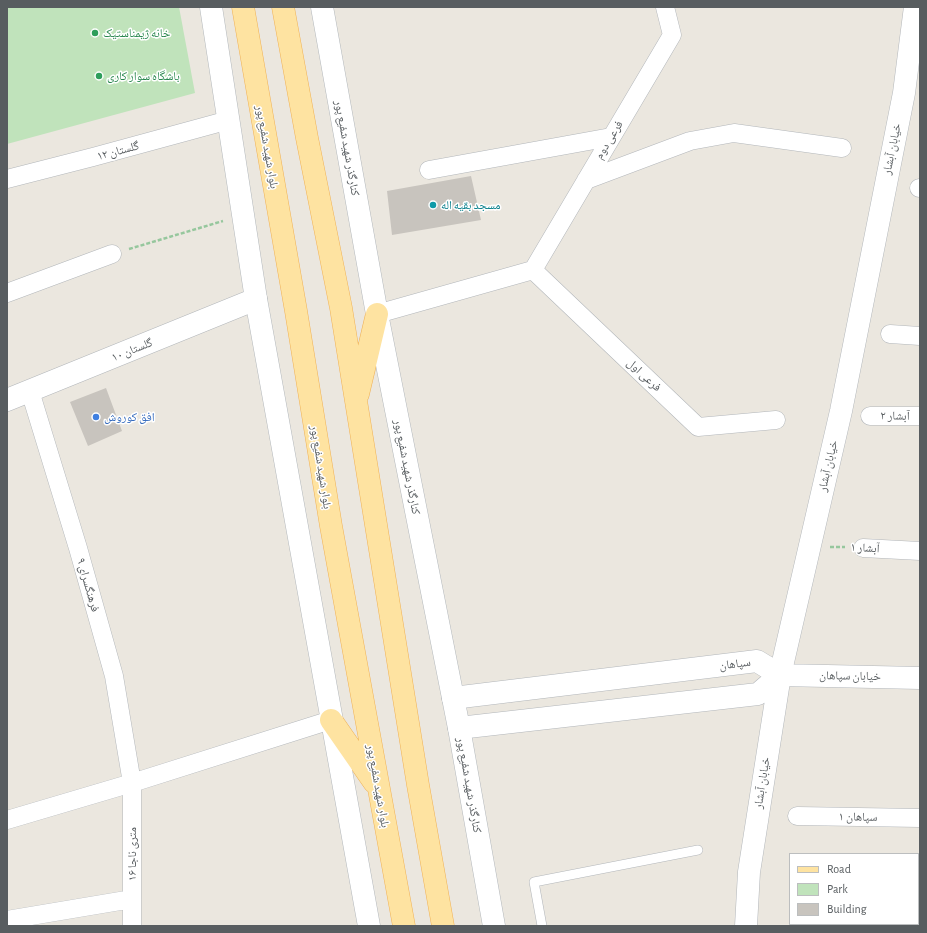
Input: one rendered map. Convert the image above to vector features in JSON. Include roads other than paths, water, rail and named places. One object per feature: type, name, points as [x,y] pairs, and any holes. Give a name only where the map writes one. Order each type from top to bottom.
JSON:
[{"type":"main road","name":"بلوار شهید شفیع پور","points":[[243,7],[296,311],[331,526],[404,926]]},
{"type":"main road","points":[[283,7],[306,138],[341,308],[418,785],[443,926]]},
{"type":"main road","points":[[356,403],[377,314]]},
{"type":"main road","points":[[332,720],[379,789]]},
{"type":"street","points":[[211,7],[256,299],[370,926]]},
{"type":"street","name":"کنارگذر شهید شفیع پور","points":[[322,7],[377,314],[459,728],[494,926]]},
{"type":"street","name":"فرعی دوم","points":[[533,270],[672,35],[666,7]]},
{"type":"street","name":"خیابان آبشار","points":[[746,926],[749,872],[780,675],[841,411],[904,93],[915,7]]},
{"type":"street","name":"گلستان ۱۲","points":[[7,179],[93,158],[229,120]]},
{"type":"street","points":[[586,180],[690,141],[734,133],[842,148]]},
{"type":"street","points":[[429,170],[611,137]]},
{"type":"street","points":[[7,293],[112,254]]},
{"type":"street","points":[[377,314],[533,270]]},
{"type":"street","name":"فرعی اول","points":[[533,270],[698,427],[776,420]]},
{"type":"street","name":"گلستان ۱۰","points":[[7,400],[256,299]]},
{"type":"street","points":[[890,334],[920,336]]},
{"type":"street","name":"فرهنگسرای ۹","points":[[30,391],[78,548],[114,676],[132,783]]},
{"type":"street","name":"آبشار ۲","points":[[870,416],[920,416]]},
{"type":"street","name":"آبشار ۱","points":[[864,548],[920,551]]},
{"type":"street","name":"سپاهان","points":[[453,698],[757,661],[780,675]]},
{"type":"street","points":[[459,728],[758,694],[780,675]]},
{"type":"street","name":"خیابان سپاهان","points":[[780,675],[920,678]]},
{"type":"street","points":[[7,820],[132,783],[332,720]]},
{"type":"street","name":"۱۶ متری ناجا","points":[[132,783],[132,926]]},
{"type":"street","name":"سپاهان ۱","points":[[797,816],[920,818]]},
{"type":"street","points":[[7,920],[132,899]]},
{"type":"street","points":[[920,912],[920,926]]},
{"type":"lane","points":[[542,926],[534,882],[698,850]]},
{"type":"place","name":"خانه ژیمناستیک","points":[[95,33]]},
{"type":"place","name":"باشگاه سوار کاری","points":[[99,76]]},
{"type":"place","name":"مسجد بقیه اله","points":[[433,205]]},
{"type":"place","name":"افق کوروش","points":[[96,417]]}]
